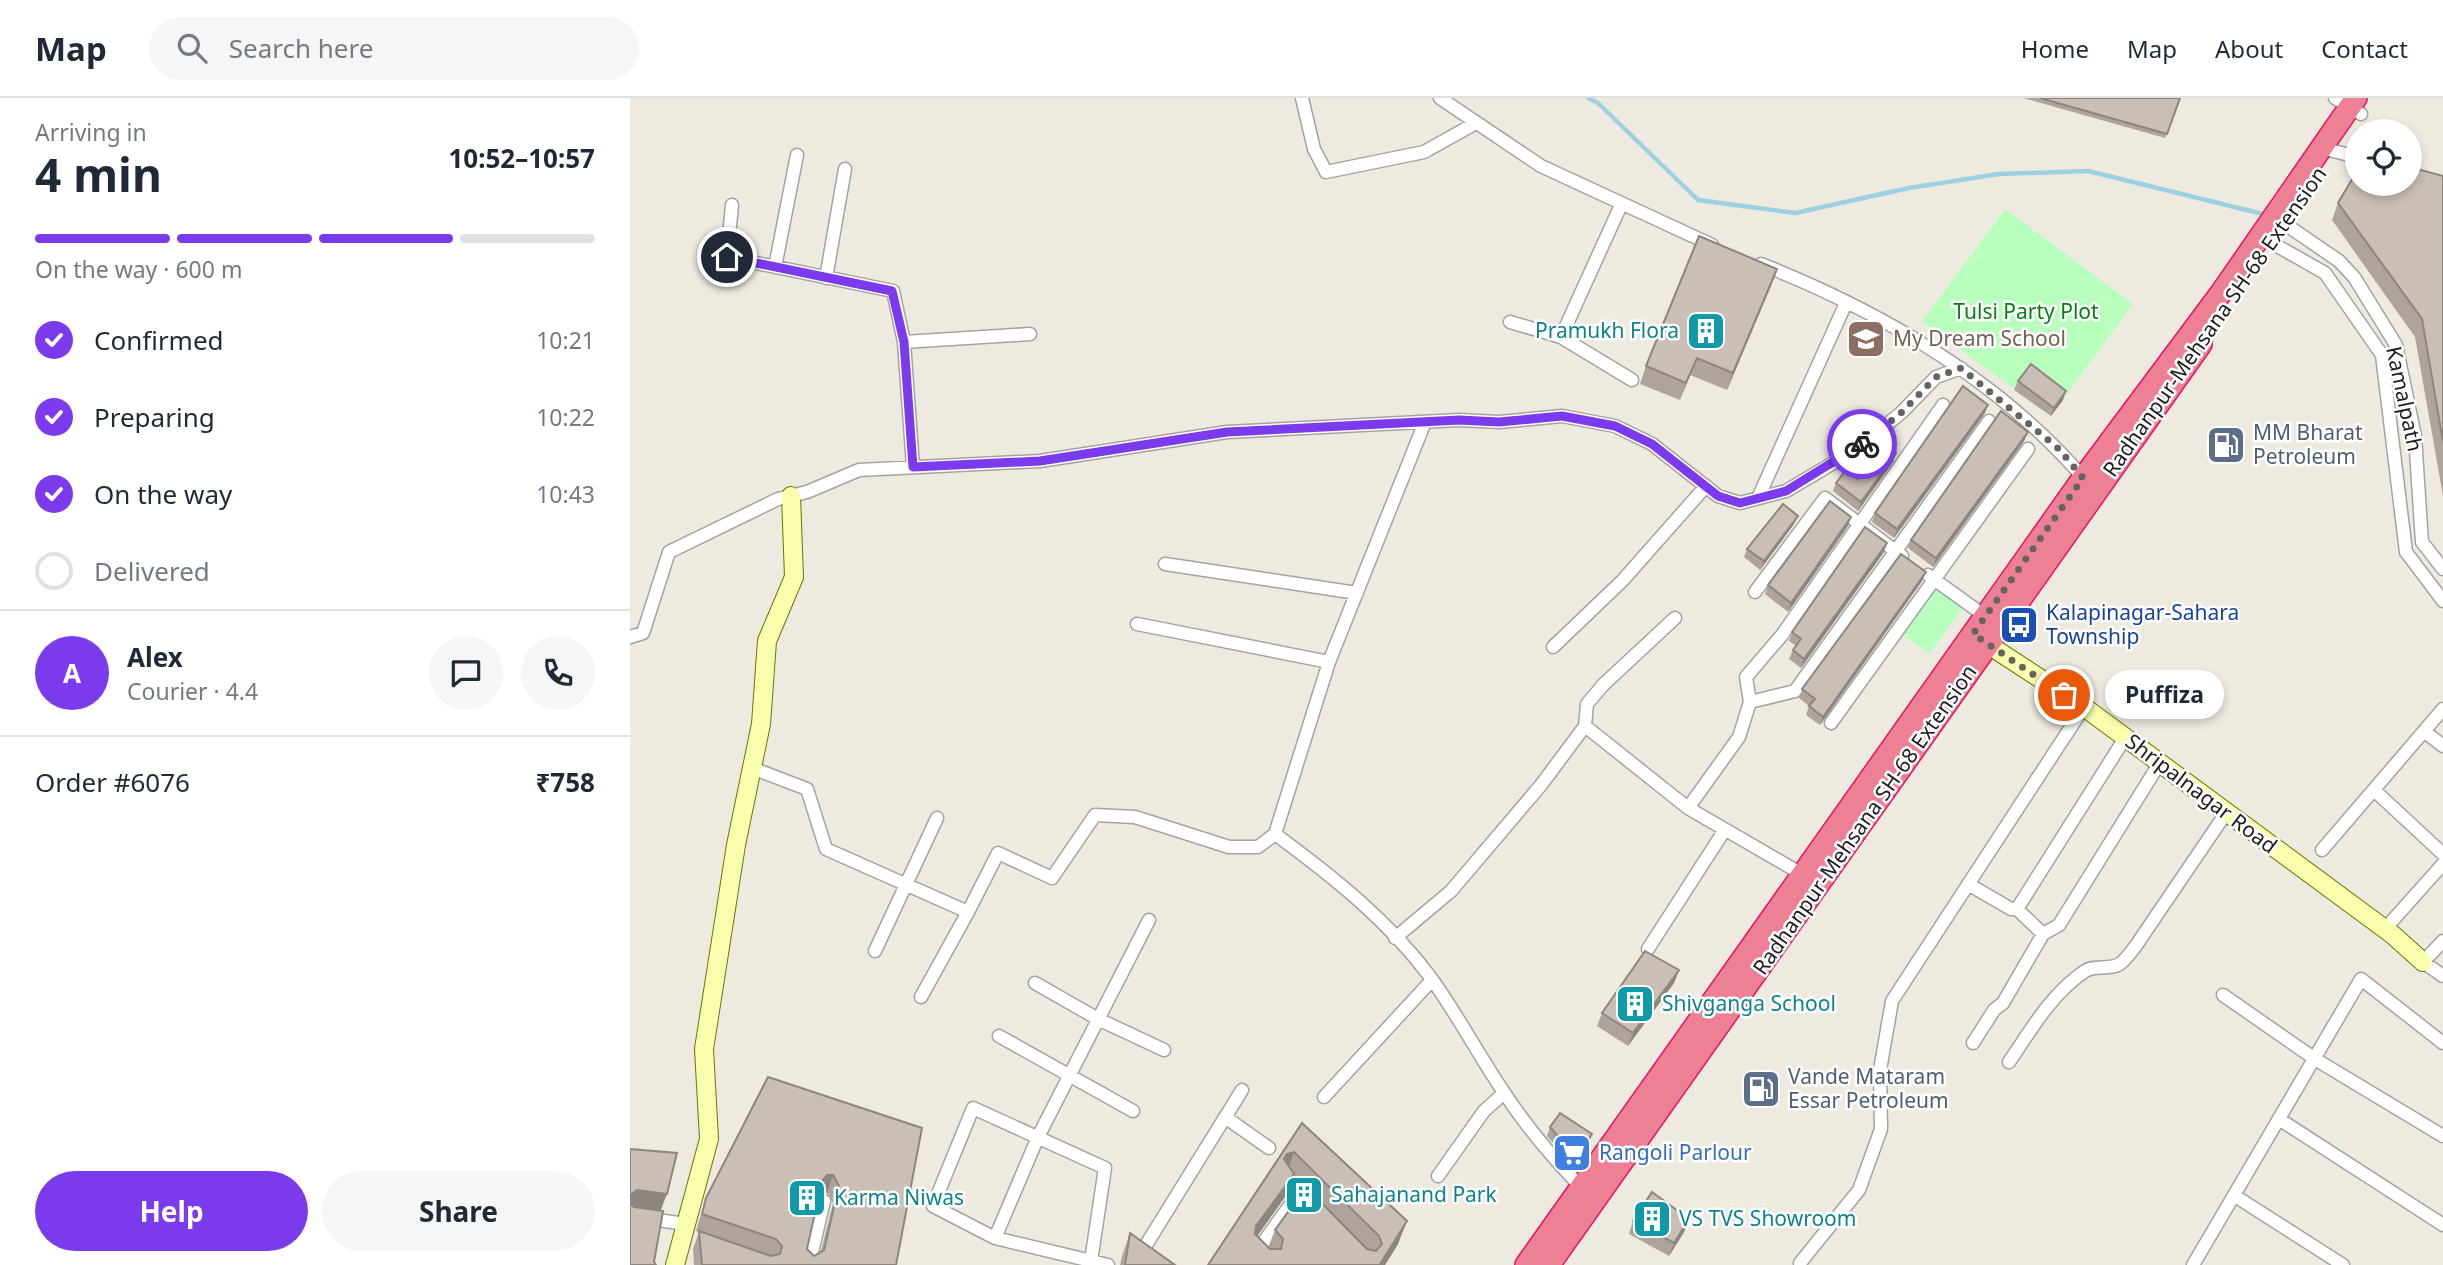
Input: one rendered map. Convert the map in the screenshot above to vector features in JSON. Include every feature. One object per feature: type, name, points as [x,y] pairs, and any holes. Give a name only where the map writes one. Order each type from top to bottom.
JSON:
[{"type":"highway","name":"Radhanpur-Mehsana SH-68 Extension","points":[[1549,1265],[1982,632],[2253,258],[2272,243],[2355,103]]},
{"type":"highway","points":[[2253,258],[2311,175]]},
{"type":"highway","points":[[1982,632],[2089,485]]},
{"type":"highway","points":[[1526,1265],[1580,1186],[1812,879]]},
{"type":"street","points":[[1302,98],[1314,149],[1326,172],[1424,152],[1476,123]]},
{"type":"street","points":[[1440,98],[1541,166],[1620,205],[1726,250]]},
{"type":"street","points":[[2328,149],[2345,154]]},
{"type":"street","points":[[775,267],[797,155]]},
{"type":"street","points":[[826,278],[845,169]]},
{"type":"street","points":[[732,205],[727,257],[892,291],[904,342],[913,467]]},
{"type":"street","points":[[1561,337],[1620,205]]},
{"type":"street","name":"Kamalpath","points":[[2284,224],[2339,261],[2354,277],[2396,345],[2416,436],[2422,541],[2443,569]]},
{"type":"street","points":[[2272,243],[2325,273],[2382,355],[2406,552],[2443,601]]},
{"type":"street","points":[[1752,261],[1803,281],[1909,335],[1961,368],[2059,449],[2089,485]]},
{"type":"street","points":[[1758,498],[1846,303]]},
{"type":"street","points":[[1510,322],[1561,337],[1632,380]]},
{"type":"street","points":[[904,342],[1030,334]]},
{"type":"street","points":[[630,636],[643,633],[669,552],[791,496],[859,470],[1040,461],[1227,432],[1425,422],[1499,422],[1562,416],[1615,426],[1652,444],[1718,496],[1740,503],[1786,491],[1855,450],[1901,413],[1936,377],[1961,368]]},
{"type":"street","points":[[1688,808],[1739,737],[1750,702],[1746,677],[1782,635],[1942,405]]},
{"type":"street","points":[[1750,702],[1795,691],[1989,421]]},
{"type":"street","points":[[921,997],[998,853],[1052,878],[1095,815],[1135,817],[1229,847],[1258,847],[1275,834],[1329,662],[1425,422]]},
{"type":"street","points":[[1831,723],[2028,450]]},
{"type":"street","points":[[1553,647],[1623,580],[1706,486]]},
{"type":"street","points":[[675,1265],[687,1233],[709,1139],[704,1049],[736,845],[761,723],[767,641],[794,576],[791,496]]},
{"type":"street","points":[[1755,592],[1825,498],[1934,580],[1982,632]]},
{"type":"street","points":[[1165,564],[1357,593]]},
{"type":"street","points":[[1395,938],[1451,891],[1541,785],[1585,726],[1587,704],[1604,684],[1675,618]]},
{"type":"street","points":[[1137,624],[1329,662]]},
{"type":"street","name":"Shripalnagar Road","points":[[1982,632],[2384,930],[2423,962]]},
{"type":"street","points":[[1800,1263],[1859,1190],[1881,1129],[1880,1070],[1892,1001],[2084,707]]},
{"type":"street","points":[[2322,850],[2443,709]]},
{"type":"street","points":[[1585,726],[1688,808],[1812,879]]},
{"type":"street","points":[[2424,731],[2443,746]]},
{"type":"street","points":[[2017,909],[2125,738]]},
{"type":"street","points":[[1973,1043],[1994,1010],[2003,1003],[2043,934],[2059,925],[2159,764]]},
{"type":"street","points":[[752,768],[807,789],[826,849],[968,912]]},
{"type":"street","points":[[2374,790],[2443,854]]},
{"type":"street","points":[[2009,1062],[2052,1001],[2070,984],[2087,969],[2113,967],[2128,955],[2226,813]]},
{"type":"street","points":[[875,951],[937,818]]},
{"type":"street","points":[[1648,949],[1724,831]]},
{"type":"street","points":[[1275,834],[1342,884],[1432,980],[1504,1093],[1555,1159],[1580,1186]]},
{"type":"street","points":[[2384,930],[2443,864]]},
{"type":"street","points":[[1968,884],[2011,909],[2017,909],[2043,934]]},
{"type":"street","points":[[995,1238],[1038,1137],[1149,919]]},
{"type":"street","points":[[2443,942],[2423,962],[2443,976]]},
{"type":"street","points":[[2193,1265],[2361,979],[2443,1043]]},
{"type":"street","points":[[1324,1097],[1432,980]]},
{"type":"street","points":[[1035,983],[1098,1019],[1164,1050]]},
{"type":"street","points":[[2223,995],[2315,1059],[2443,1136]]},
{"type":"street","points":[[999,1036],[1133,1111]]},
{"type":"street","points":[[1148,1265],[1140,1253],[1242,1090]]},
{"type":"street","points":[[1438,1176],[1484,1111],[1504,1093]]},
{"type":"street","points":[[1091,1261],[1105,1168],[973,1108],[933,1206],[995,1238],[1091,1261],[1108,1265]]},
{"type":"street","points":[[1225,1117],[1269,1148]]},
{"type":"street","points":[[2279,1119],[2443,1225]]},
{"type":"street","points":[[1284,1183],[1322,1221]]},
{"type":"street","points":[[2235,1196],[2343,1265]]},
{"type":"street","points":[[1267,1265],[1255,1254],[1296,1197]]},
{"type":"street","points":[[809,1265],[824,1201]]},
{"type":"street","points":[[630,1216],[687,1233]]},
{"type":"green space","name":"Tulsi Party Plot","points":[[2005,209],[2133,304],[2051,416],[1922,321]]},
{"type":"green space","points":[[1935,588],[1962,609],[1929,654],[1901,633]]},
{"type":"building","points":[[2040,98],[2180,98],[2167,134]]},
{"type":"building","points":[[2422,170],[2443,176],[2443,442],[2422,319],[2338,203],[2345,191],[2345,196],[2422,196]]},
{"type":"building","name":"Pramukh Flora","points":[[1699,236],[1777,269],[1733,373],[1697,358],[1686,383],[1646,366]]},
{"type":"building","points":[[2031,364],[2066,391],[2054,408],[2018,381]]},
{"type":"building","points":[[1963,386],[1988,405],[1897,529],[1875,513]]},
{"type":"building","points":[[2001,411],[2028,432],[1936,558],[1911,540]]},
{"type":"building","points":[[1885,444],[1896,453],[1861,502],[1836,483],[1846,470],[1858,479]]},
{"type":"building","points":[[1830,501],[1851,517],[1791,603],[1768,585]]},
{"type":"building","points":[[1783,504],[1798,516],[1764,561],[1747,549]]},
{"type":"building","points":[[1865,527],[1887,543],[1804,659],[1793,650],[1801,639],[1792,632]]},
{"type":"building","points":[[1901,554],[1926,572],[1823,717],[1809,706],[1815,699],[1802,689]]},
{"type":"building","name":"Shivganga School","points":[[1645,951],[1679,970],[1633,1033],[1602,1013]]},
{"type":"building","name":"Karma Niwas","points":[[768,1077],[922,1128],[896,1265],[702,1265],[699,1231],[771,1256],[780,1254],[782,1246],[776,1239],[702,1214],[706,1198]],"holes":[[[827,1175],[833,1175],[839,1186],[824,1250],[814,1256],[807,1249],[822,1181]]]},
{"type":"building","points":[[1560,1113],[1592,1134],[1576,1157],[1550,1127]]},
{"type":"building","name":"Sahajanand Park","points":[[1302,1123],[1407,1221],[1380,1264],[1382,1265],[1208,1265]],"holes":[[[1294,1152],[1379,1236],[1382,1244],[1376,1251],[1367,1249],[1306,1187],[1275,1230],[1283,1239],[1281,1249],[1270,1249],[1255,1234],[1256,1226],[1294,1174],[1284,1159],[1287,1154]]]},
{"type":"building","points":[[630,1149],[677,1153],[667,1194],[637,1190],[630,1195]]},
{"type":"building","points":[[1652,1192],[1689,1219],[1674,1243],[1633,1221]]},
{"type":"building","points":[[630,1203],[634,1207],[663,1211],[654,1262],[656,1265],[630,1265]]},
{"type":"building","points":[[1130,1233],[1175,1265],[1125,1265]]},
{"type":"waterway","points":[[1588,98],[1598,103],[1698,200],[1795,213],[1909,188],[1999,174],[2088,171],[2267,215]]},
{"type":"way so far","points":[[1862,444],[1901,413],[1936,377],[1961,368],[2059,449],[2083,478],[1973,634],[2064,695]]},
{"type":"place","name":"Pramukh Flora","points":[[1706,331]]},
{"type":"place","name":"My Dream School","points":[[1866,339]]},
{"type":"place","name":"MM Bharat Petroleum","points":[[2226,445]]},
{"type":"place","name":"Kalapinagar-Sahara Township","points":[[2019,625]]},
{"type":"place","name":"Puffiza","points":[[2064,695]]},
{"type":"place","name":"Shivganga School","points":[[1635,1004]]},
{"type":"place","name":"Vande Mataram Essar Petroleum","points":[[1761,1089]]},
{"type":"place","name":"Rangoli Parlour","points":[[1572,1153]]},
{"type":"place","name":"Sahajanand Park","points":[[1304,1195]]},
{"type":"place","name":"Karma Niwas","points":[[807,1198]]},
{"type":"place","name":"VS TVS Showroom","points":[[1652,1219]]},
{"type":"route","points":[[727,257],[892,291],[904,342],[913,467],[1040,461],[1227,432],[1459,420],[1499,422],[1562,416],[1615,426],[1652,444],[1718,496],[1740,503],[1786,491],[1862,444]]}]
